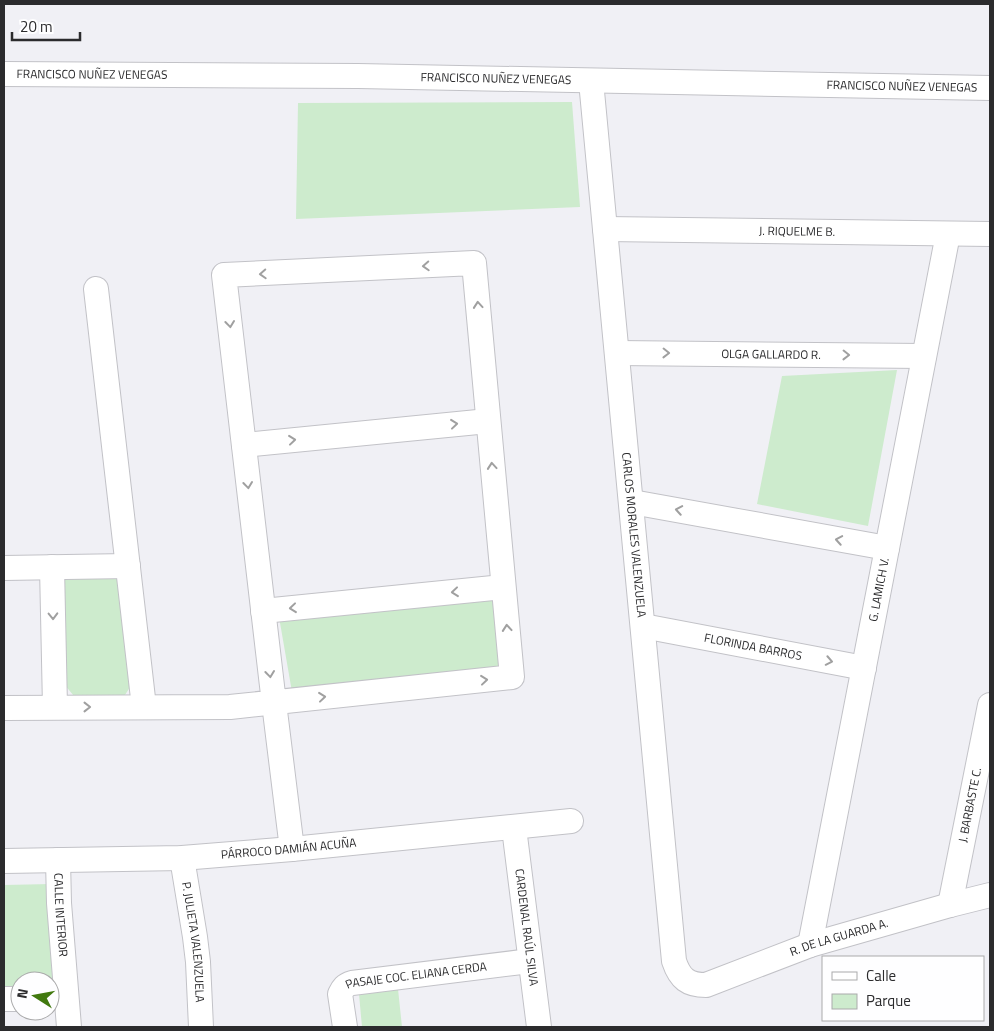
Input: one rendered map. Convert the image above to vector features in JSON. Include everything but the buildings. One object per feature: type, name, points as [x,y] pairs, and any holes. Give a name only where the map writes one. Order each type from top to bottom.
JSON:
[{"type":"street","name":"FRANCISCO NUÑEZ VENEGAS","points":[[4,74],[348,76],[990,88]]},
{"type":"street","name":"CARLOS MORALES VALENZUELA","points":[[591,81],[674,961],[677,970],[689,982]]},
{"type":"street","name":"J. RIQUELME B.","points":[[606,229],[990,234]]},
{"type":"street","name":"G. LAMICH V.","points":[[810,946],[948,234]]},
{"type":"street","points":[[4,708],[230,707],[274,703],[512,677],[474,263],[224,275],[263,611],[274,703],[292,849]]},
{"type":"street","points":[[96,290],[144,707]]},
{"type":"street","name":"OLGA GALLARDO R.","points":[[617,353],[924,356]]},
{"type":"street","points":[[244,445],[488,421]]},
{"type":"street","points":[[632,502],[887,548]]},
{"type":"street","points":[[4,568],[128,566]]},
{"type":"street","points":[[52,567],[55,708]]},
{"type":"street","points":[[263,611],[503,587]]},
{"type":"street","name":"FLORINDA BARROS","points":[[643,626],[864,668]]},
{"type":"street","name":"J. BARBASTE C.","points":[[950,905],[990,705]]},
{"type":"street","name":"PÁRROCO DAMIÁN ACUÑA","points":[[4,861],[182,858],[514,828],[571,821]]},
{"type":"street","name":"CARDENAL RAÚL SILVA","points":[[514,828],[539,1027]]},
{"type":"street","name":"P. JULIETA VALENZUELA","points":[[182,858],[196,937],[201,1027]]},
{"type":"street","name":"CALLE INTERIOR","points":[[58,860],[58,971]]},
{"type":"street","name":"R. DE LA GUARDA A.","points":[[689,982],[706,985],[810,946],[990,895]]},
{"type":"street","name":"PASAJE COC. ELIANA CERDA","points":[[345,1027],[340,994],[346,985],[530,961]]},
{"type":"street","name":"CALLE INTERIOR","points":[[60,1005],[68,1027]]},
{"type":"green space","points":[[572,102],[580,207],[296,219],[298,103]]},
{"type":"green space","points":[[897,370],[868,526],[757,504],[782,376]]},
{"type":"green space","points":[[114,575],[120,580],[132,684],[125,695],[74,696],[64,684],[60,582],[65,576]]},
{"type":"green space","points":[[492,594],[502,670],[292,692],[279,617]]},
{"type":"green space","points":[[51,884],[52,971],[10,971],[10,991],[4,991],[4,885]]},
{"type":"green space","points":[[398,989],[402,1027],[362,1027],[359,994]]}]
